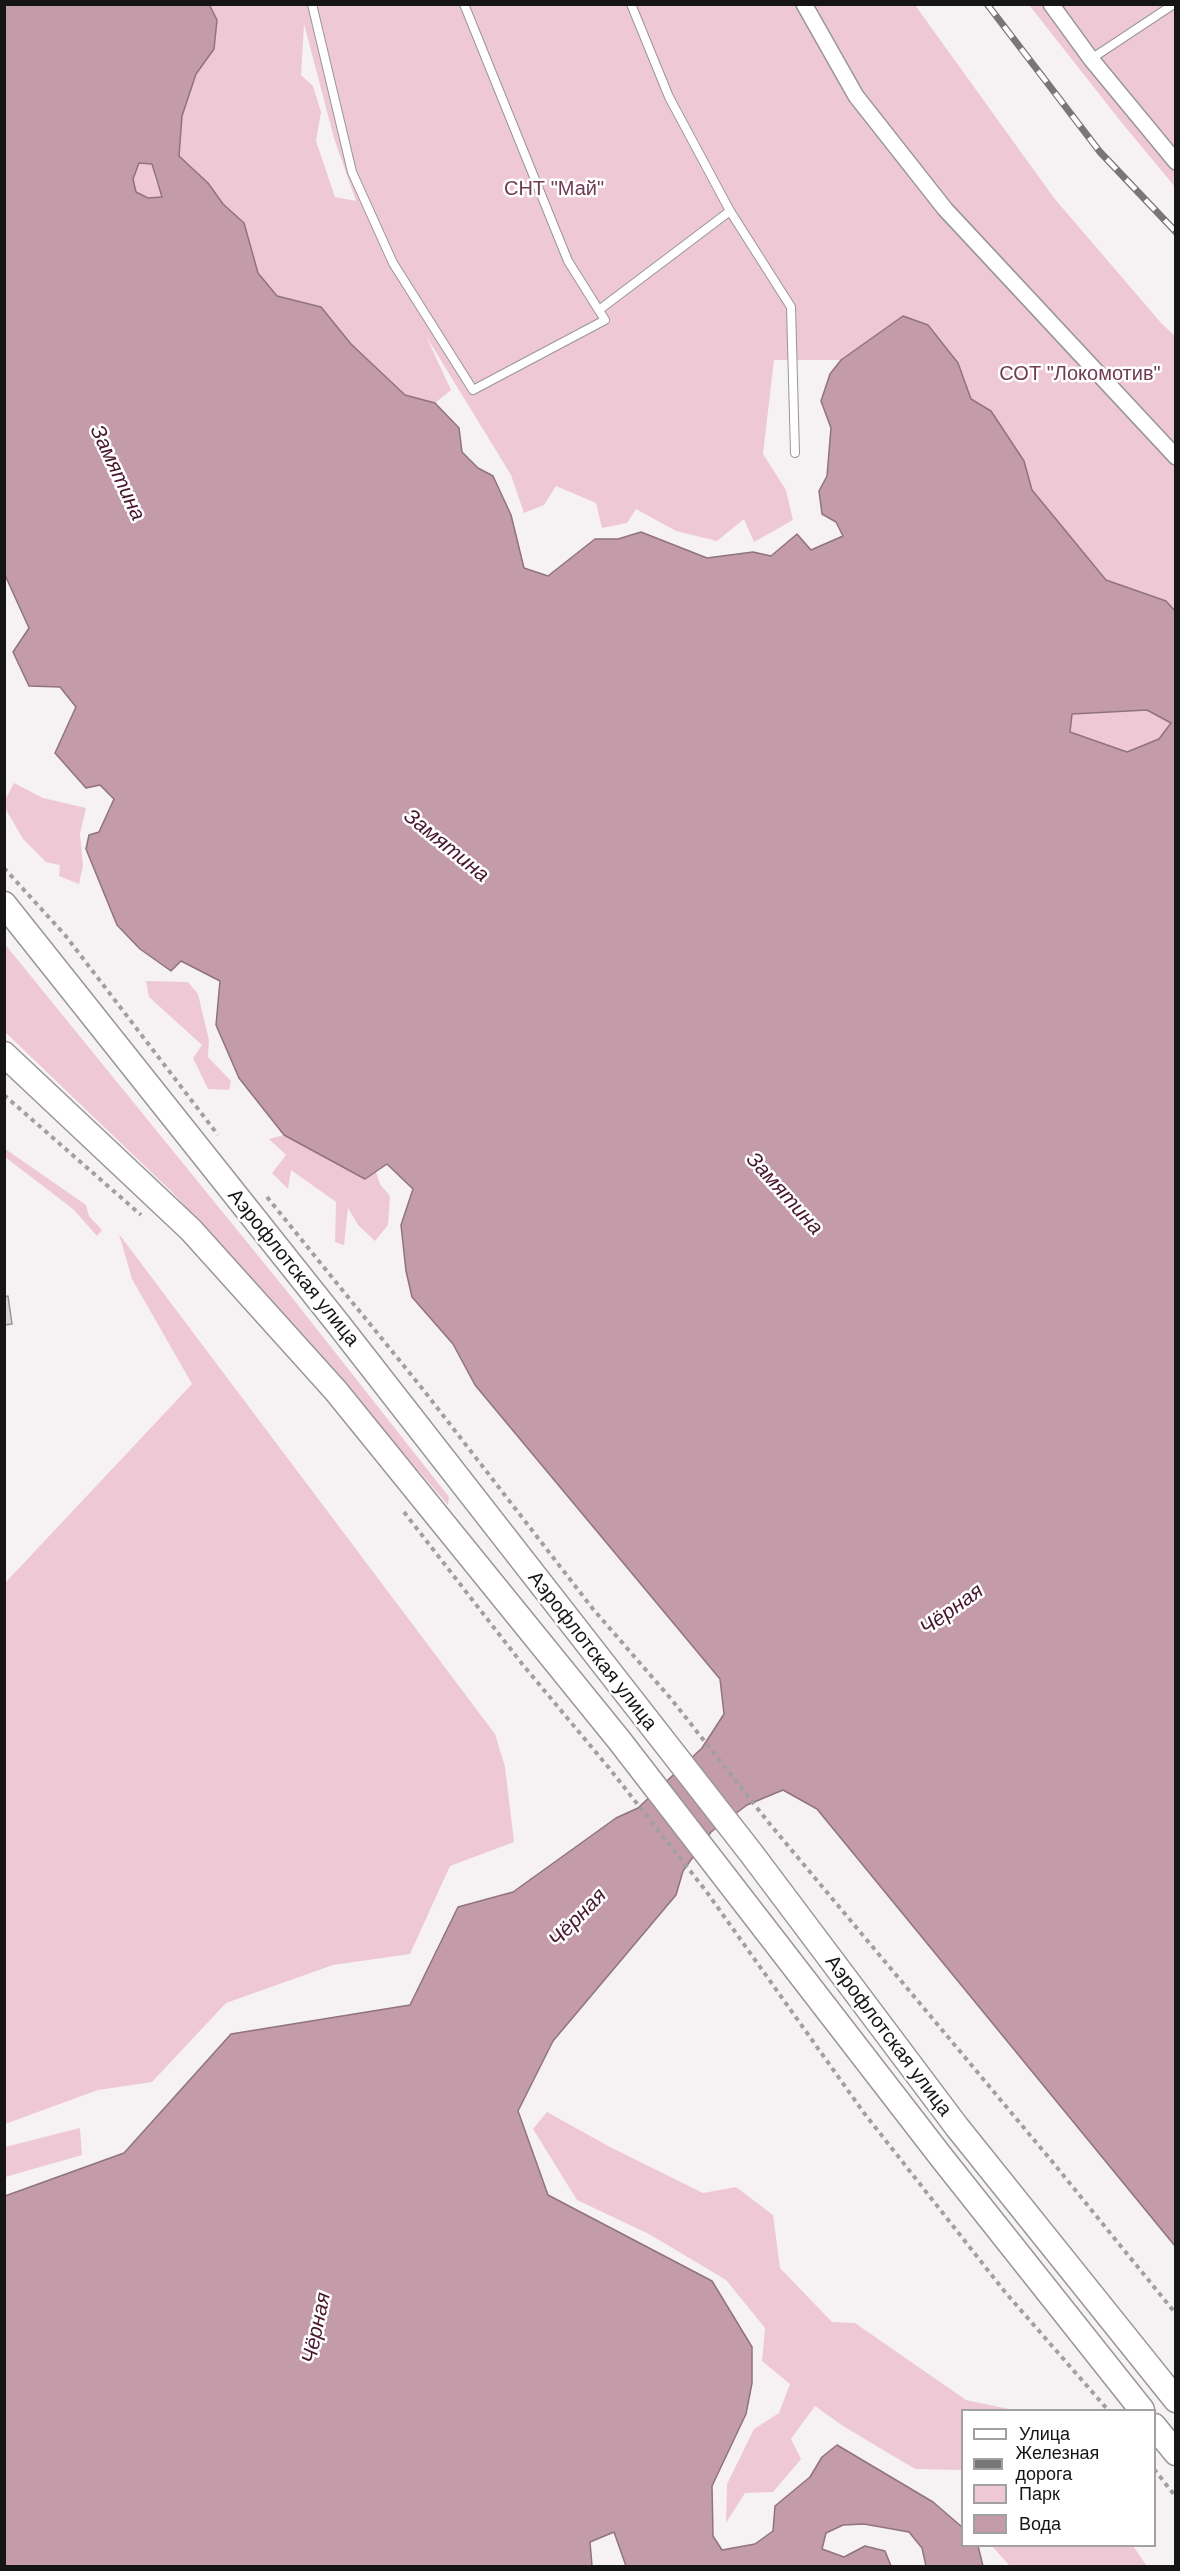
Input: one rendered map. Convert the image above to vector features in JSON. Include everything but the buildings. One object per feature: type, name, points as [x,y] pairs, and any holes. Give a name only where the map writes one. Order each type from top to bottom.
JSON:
[{"type":"main road","name":"Аэрофлотская улица","points":[[4,904],[339,1325],[750,1853],[957,2127],[1176,2400]]},
{"type":"main road","name":"Аэрофлотская улица","points":[[5,1054],[191,1230],[321,1374],[619,1740],[935,2148],[1141,2409]]},
{"type":"main road","points":[[1156,2427],[1176,2452]]},
{"type":"street","points":[[804,4],[856,96],[945,209],[1176,457]]},
{"type":"street","points":[[1051,4],[1091,59],[1176,162]]},
{"type":"lane","points":[[312,4],[352,172],[393,263],[473,390],[605,320],[568,261],[464,4]]},
{"type":"lane","points":[[631,4],[669,97],[730,211],[791,308],[795,453]]},
{"type":"lane","points":[[1091,59],[1174,4]]},
{"type":"lane","points":[[599,310],[730,211]]},
{"type":"path","points":[[4,868],[65,936],[219,1137]]},
{"type":"path","points":[[4,1095],[145,1218]]},
{"type":"path","points":[[263,1192],[425,1392],[593,1609],[672,1700],[769,1823],[1050,2159],[1176,2314]]},
{"type":"path","points":[[399,1505],[523,1665],[609,1768],[706,1891],[864,2113],[1005,2292],[1107,2409]]},
{"type":"path","points":[[1156,2470],[1176,2497]]},
{"type":"green space","name":"СНТ \"Май\"","points":[[209,5],[915,5],[1054,198],[1162,324],[1175,336],[1175,611],[1166,601],[1107,580],[1032,490],[1024,461],[991,412],[971,399],[958,362],[929,325],[903,316],[841,360],[774,360],[763,454],[786,490],[793,520],[754,542],[744,519],[717,541],[676,531],[636,509],[627,523],[602,528],[596,503],[556,486],[544,505],[524,513],[511,475],[426,336],[451,390],[435,403],[405,395],[351,344],[321,307],[277,296],[258,273],[244,223],[223,204],[208,183],[179,156],[182,116],[196,74],[214,49],[217,20]],"holes":[[[304,24],[334,138],[356,201],[335,197],[316,141],[321,112],[313,86],[301,75]]]},
{"type":"green space","points":[[1029,5],[1175,5],[1175,187],[1122,123]]},
{"type":"green space","points":[[139,163],[152,164],[162,197],[148,198],[136,193],[133,179]]},
{"type":"green space","points":[[1147,710],[1172,723],[1159,739],[1127,752],[1070,732],[1071,714]]},
{"type":"green space","points":[[14,783],[43,798],[86,808],[80,834],[83,866],[79,884],[59,876],[60,865],[46,862],[23,839],[5,808],[5,800]]},
{"type":"green space","points":[[4,943],[290,1295],[449,1497],[448,1505],[275,1304],[172,1192],[5,1032]]},
{"type":"green space","points":[[146,981],[188,982],[198,994],[209,1040],[208,1057],[231,1081],[229,1090],[208,1089],[193,1058],[202,1045],[149,997]]},
{"type":"green space","points":[[284,1135],[365,1179],[376,1172],[380,1184],[390,1196],[388,1225],[375,1241],[358,1225],[348,1208],[344,1245],[335,1242],[336,1202],[291,1170],[288,1189],[272,1173],[286,1155],[269,1139]]},
{"type":"green space","points":[[4,1148],[86,1205],[89,1216],[102,1230],[97,1236],[73,1209],[5,1157]]},
{"type":"green space","points":[[119,1234],[495,1734],[505,1767],[514,1842],[450,1866],[410,1954],[333,1965],[226,2003],[152,2082],[98,2090],[5,2124],[5,1583],[192,1384],[132,1279]]},
{"type":"green space","points":[[547,2112],[610,2147],[703,2193],[736,2187],[773,2215],[780,2268],[832,2322],[855,2323],[966,2400],[1009,2409],[961,2409],[961,2470],[915,2469],[843,2426],[815,2406],[791,2439],[801,2459],[773,2492],[745,2493],[726,2523],[727,2484],[754,2429],[779,2413],[790,2384],[762,2361],[765,2328],[726,2280],[649,2234],[577,2200],[533,2129]]},
{"type":"green space","points":[[80,2128],[82,2155],[5,2177],[5,2147]]},
{"type":"green space","points":[[993,2547],[1134,2547],[1147,2566],[1010,2566]]},
{"type":"water","points":[[209,4],[217,20],[214,49],[196,74],[182,116],[179,156],[208,183],[223,204],[244,223],[258,273],[277,296],[321,307],[351,344],[405,395],[435,403],[459,428],[462,452],[478,468],[493,476],[511,515],[524,568],[548,576],[595,539],[618,539],[641,532],[707,558],[753,552],[771,556],[797,534],[811,550],[843,536],[836,522],[822,514],[819,491],[827,476],[831,428],[821,401],[830,374],[841,360],[903,316],[928,325],[958,363],[971,399],[991,411],[1024,461],[1032,490],[1106,580],[1166,601],[1175,611],[1175,2246],[817,1809],[783,1790],[747,1805],[711,1832],[683,1871],[676,1895],[553,2041],[518,2111],[548,2195],[712,2281],[752,2347],[752,2383],[746,2414],[712,2486],[713,2536],[722,2550],[755,2544],[773,2531],[775,2506],[810,2477],[822,2457],[837,2445],[933,2502],[961,2526],[961,2547],[978,2547],[983,2566],[926,2566],[922,2548],[909,2532],[864,2524],[843,2525],[826,2533],[822,2549],[844,2557],[865,2546],[885,2551],[891,2566],[626,2566],[614,2532],[590,2542],[592,2566],[5,2566],[5,2196],[124,2153],[231,2034],[410,2005],[458,1907],[513,1892],[616,1818],[638,1808],[702,1748],[724,1714],[720,1679],[475,1385],[453,1344],[412,1297],[406,1271],[401,1225],[413,1189],[387,1164],[365,1179],[284,1135],[239,1078],[216,1025],[220,981],[181,961],[171,971],[140,949],[117,925],[86,849],[89,835],[99,832],[114,799],[100,785],[86,788],[55,753],[76,707],[60,687],[29,686],[13,652],[29,628],[5,575],[5,5]],"holes":[[[139,163],[152,164],[162,197],[148,198],[136,192],[133,179]],[[1147,710],[1171,723],[1159,739],[1127,752],[1070,732],[1072,714]]]},
{"type":"railway","points":[[987,4],[1100,152],[1176,232]]},
{"type":"park label","name":"СОТ \"Локомотив\"","points":[[1080,374]]},
{"type":"water label","name":"Замятина","points":[[117,473]]},
{"type":"water label","name":"Замятина","points":[[446,846]]},
{"type":"water label","name":"Замятина","points":[[784,1194]]},
{"type":"water label","name":"Чёрная","points":[[952,1610]]},
{"type":"water label","name":"Чёрная","points":[[578,1918]]},
{"type":"water label","name":"Чёрная","points":[[317,2328]]}]
